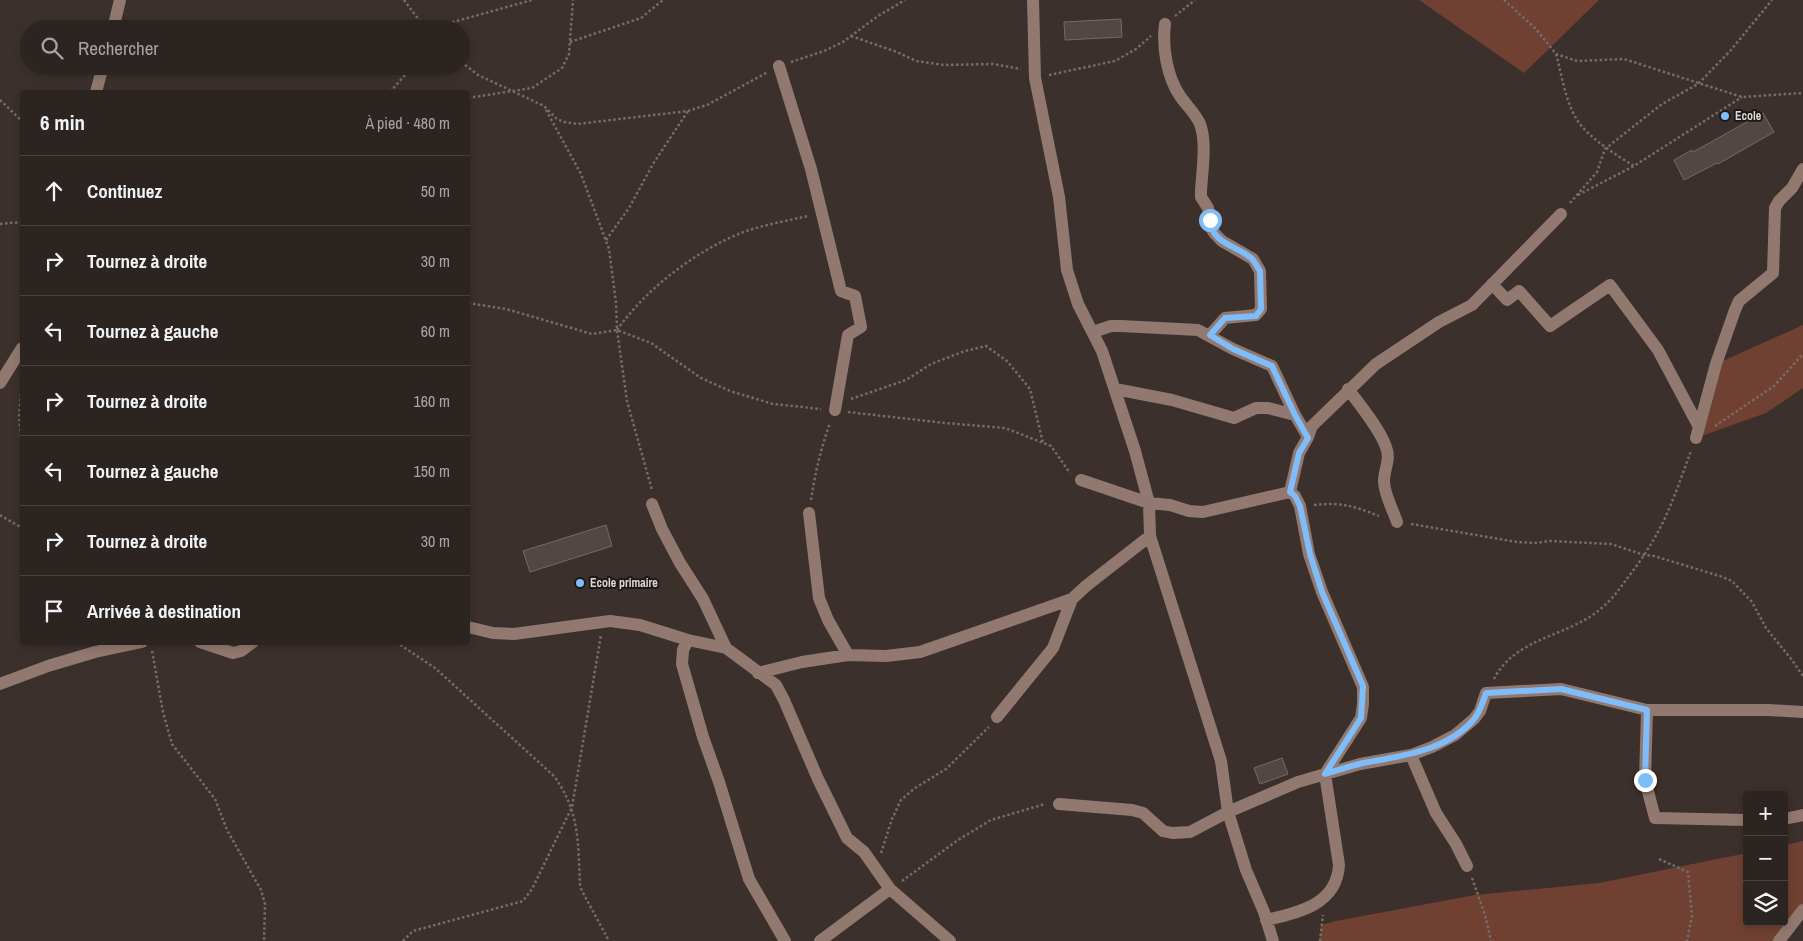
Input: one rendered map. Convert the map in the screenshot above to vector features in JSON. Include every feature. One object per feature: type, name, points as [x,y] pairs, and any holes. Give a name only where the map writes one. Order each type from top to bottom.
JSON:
[{"type":"street","points":[[115,20],[120,0]]},
{"type":"street","points":[[1033,0],[1035,78],[1059,198],[1067,270],[1078,304],[1102,351],[1135,451],[1149,503],[1150,536],[1221,761],[1228,812],[1246,870],[1273,941]]},
{"type":"street","points":[[1165,24],[1166,54],[1172,83],[1200,124],[1203,137],[1201,190],[1202,197],[1208,208],[1210,228],[1222,241],[1253,259],[1260,271],[1261,309],[1256,316],[1225,318],[1210,335]]},
{"type":"street","points":[[779,66],[811,169],[841,291],[855,296],[861,327],[848,335],[835,410]]},
{"type":"street","points":[[97,90],[101,75]]},
{"type":"street","points":[[1698,432],[1716,364],[1735,310],[1740,301],[1773,273],[1775,208],[1792,188],[1803,169]]},
{"type":"street","points":[[1290,492],[1299,453],[1308,438],[1312,426],[1348,388],[1376,364],[1439,322],[1472,305],[1561,214]]},
{"type":"street","points":[[1492,284],[1507,300],[1519,291],[1550,326],[1610,285],[1658,350],[1698,432]]},
{"type":"street","points":[[1093,332],[1111,326],[1133,326],[1198,330],[1210,335],[1233,349],[1272,366],[1308,438]]},
{"type":"street","points":[[0,383],[20,351]]},
{"type":"street","points":[[1348,388],[1371,420],[1386,446],[1388,458],[1384,486],[1398,522]]},
{"type":"street","points":[[1115,389],[1172,400],[1234,418],[1256,408],[1268,408],[1295,415]]},
{"type":"street","points":[[1081,480],[1149,503],[1203,512],[1290,492]]},
{"type":"street","points":[[1266,920],[1300,911],[1328,896],[1338,880],[1339,865],[1325,774],[1361,718],[1363,686],[1322,592],[1310,554],[1300,506],[1295,496],[1290,492]]},
{"type":"street","points":[[652,504],[662,529],[680,563],[703,599],[726,648]]},
{"type":"street","points":[[810,514],[819,598],[828,620],[848,655]]},
{"type":"street","points":[[758,673],[802,662],[848,655],[886,656],[920,652],[1072,599],[1150,536]]},
{"type":"street","points":[[997,716],[1053,648],[1072,599]]},
{"type":"street","points":[[470,627],[493,633],[514,634],[610,621],[640,625],[688,640],[726,648],[776,686],[847,838],[864,852],[890,889],[950,941]]},
{"type":"street","points":[[688,640],[683,650],[682,664],[703,737],[749,879],[784,941]]},
{"type":"street","points":[[0,684],[68,660],[128,645]]},
{"type":"street","points":[[209,645],[233,653],[241,651],[249,645]]},
{"type":"street","points":[[1059,804],[1117,808],[1143,813],[1163,831],[1172,833],[1190,832],[1228,812],[1298,782],[1360,764],[1411,755],[1432,747],[1455,735],[1474,719],[1480,711],[1486,693],[1561,689],[1647,710],[1769,710],[1803,712]]},
{"type":"street","points":[[1647,710],[1645,780],[1655,818],[1743,820]]},
{"type":"street","points":[[1411,755],[1436,813],[1456,844],[1467,866]]},
{"type":"street","points":[[1788,818],[1803,815]]},
{"type":"street","points":[[820,941],[890,889]]},
{"type":"street","points":[[1779,941],[1803,910]]},
{"type":"path","points":[[404,0],[419,20]]},
{"type":"path","points":[[460,20],[532,0]]},
{"type":"path","points":[[470,98],[532,88],[562,68],[568,54],[570,42],[573,0]]},
{"type":"path","points":[[570,42],[641,18],[663,0]]},
{"type":"path","points":[[470,69],[478,76],[544,106],[564,122],[577,124],[688,111],[706,105],[779,66],[824,51],[843,42],[878,16],[905,0]]},
{"type":"path","points":[[1504,0],[1535,28],[1556,54],[1568,101],[1578,122],[1605,149],[1634,166]]},
{"type":"path","points":[[1561,214],[1597,172],[1605,149],[1662,104],[1698,84],[1730,50],[1772,0]]},
{"type":"path","points":[[1556,54],[1577,61],[1624,59],[1742,97],[1803,93]]},
{"type":"path","points":[[392,90],[405,75]]},
{"type":"path","points":[[1577,196],[1634,166],[1742,97]]},
{"type":"path","points":[[0,100],[20,119]]},
{"type":"path","points":[[544,106],[581,174],[609,249],[616,303],[617,330],[627,402],[652,487],[652,504]]},
{"type":"path","points":[[606,240],[629,208],[653,164],[688,111]]},
{"type":"path","points":[[617,330],[630,312],[661,283],[709,247],[743,232],[822,212]]},
{"type":"path","points":[[0,224],[20,222]]},
{"type":"path","points":[[470,303],[506,309],[592,334],[617,330],[652,343],[701,378],[730,391],[773,404],[1005,428],[1051,446],[1073,478],[1081,480]]},
{"type":"path","points":[[810,514],[817,464],[835,410],[849,399],[906,380],[931,364],[964,350],[986,346],[1007,361],[1030,389],[1043,443]]},
{"type":"path","points":[[1486,693],[1504,663],[1533,642],[1567,628],[1598,612],[1615,595],[1655,538],[1671,505],[1698,432],[1774,386],[1803,354]]},
{"type":"path","points":[[20,405],[20,426]]},
{"type":"path","points":[[1300,506],[1332,503],[1349,504],[1398,522],[1517,542],[1535,543],[1550,541],[1611,544],[1644,555],[1654,556],[1723,576],[1732,582],[1752,602],[1766,628],[1803,676]]},
{"type":"path","points":[[0,515],[20,527]]},
{"type":"path","points":[[403,941],[413,931],[522,901],[532,889],[572,807],[602,630],[610,621]]},
{"type":"path","points":[[151,645],[172,744],[215,799],[227,830],[261,890],[265,904],[264,941]]},
{"type":"path","points":[[400,645],[435,668],[554,776],[564,789],[576,821],[580,886],[609,941]]},
{"type":"path","points":[[876,869],[900,800],[915,788],[946,770],[979,738],[997,716]]},
{"type":"path","points":[[890,889],[958,840],[991,820],[1049,803],[1059,804]]},
{"type":"path","points":[[1659,859],[1688,872],[1692,916],[1687,941]]},
{"type":"path","points":[[1467,866],[1485,915],[1490,941]]},
{"type":"path","points":[[1320,941],[1328,896]]},
{"type":"shaded area","points":[[1419,0],[1599,0],[1524,73]]},
{"type":"shaded area","points":[[1803,325],[1803,388],[1766,413],[1696,438],[1716,364]]},
{"type":"shaded area","points":[[1803,841],[1803,910],[1779,941],[1320,941],[1321,925],[1336,921],[1475,895],[1599,883],[1743,854],[1743,926],[1788,926],[1788,844]]},
{"type":"building","points":[[1121,19],[1122,37],[1065,40],[1064,22]]},
{"type":"building","points":[[1763,113],[1774,132],[1718,164],[1684,180],[1674,160],[1692,150],[1693,152]]},
{"type":"building","points":[[606,525],[612,546],[530,572],[523,551]]},
{"type":"building","points":[[1282,758],[1288,774],[1260,784],[1254,768]]},
{"type":"place","name":"Ecole","points":[[1725,116]]},
{"type":"place","name":"Ecole primaire","points":[[580,583]]},
{"type":"route","points":[[1210,220],[1210,228],[1215,234],[1231,247],[1253,259],[1260,271],[1261,309],[1256,316],[1225,318],[1210,335],[1233,349],[1272,366],[1308,438],[1299,453],[1290,492],[1299,501],[1310,554],[1322,592],[1363,686],[1361,718],[1325,774],[1360,764],[1411,755],[1432,747],[1455,735],[1474,719],[1480,711],[1486,693],[1561,689],[1647,710],[1645,780]]}]
